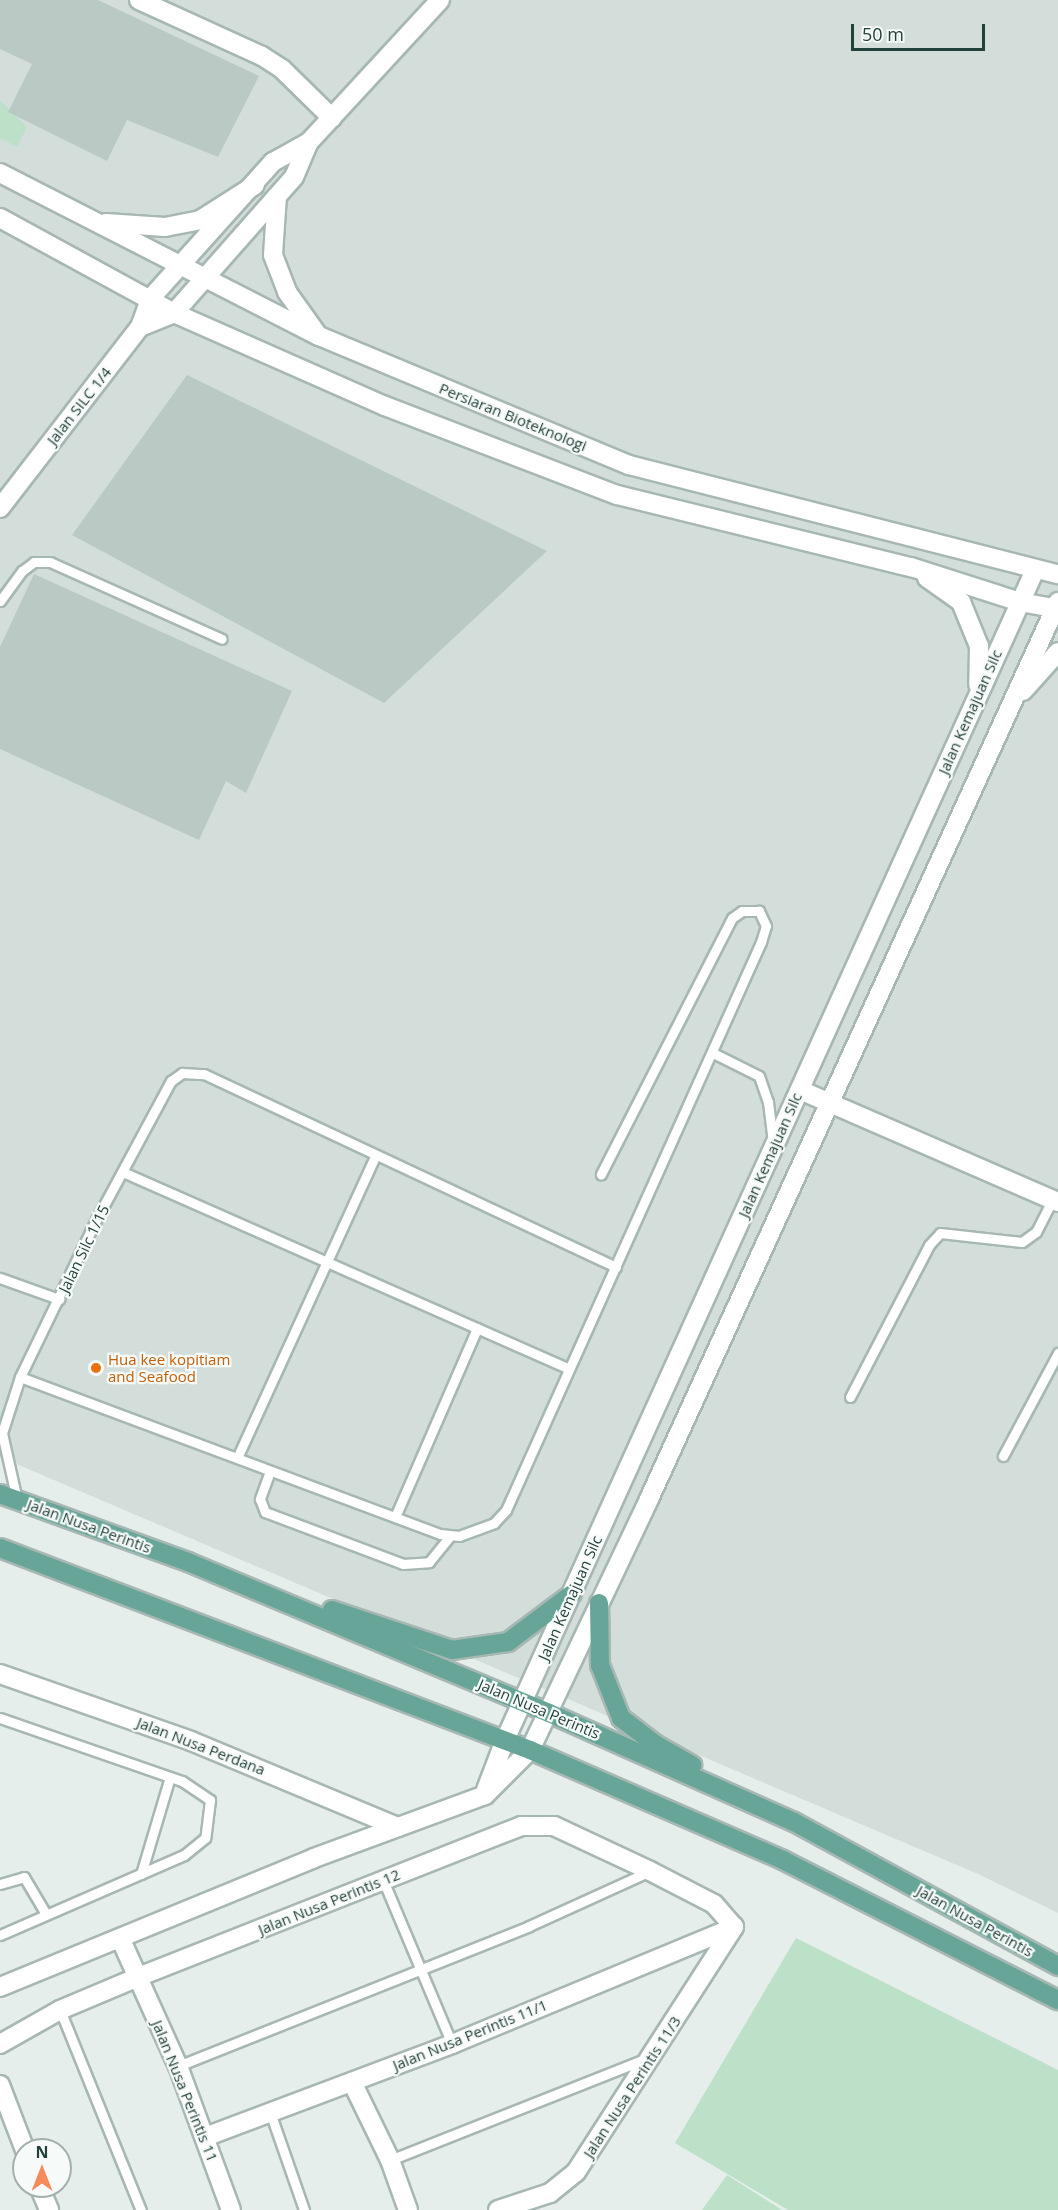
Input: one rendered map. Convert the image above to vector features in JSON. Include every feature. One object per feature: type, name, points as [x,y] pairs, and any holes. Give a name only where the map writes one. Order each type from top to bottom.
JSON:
[{"type":"main road","name":"Jalan Nusa Perintis","points":[[8,1497],[188,1562],[549,1713],[794,1822],[1058,1966]]},
{"type":"main road","name":"Jalan Nusa Perintis","points":[[0,1548],[531,1750],[783,1860],[1058,2000]]},
{"type":"main road","points":[[188,1562],[452,1650],[508,1642],[572,1594]]},
{"type":"main road","points":[[599,1603],[600,1665],[621,1718],[655,1744],[794,1822]]},
{"type":"street","points":[[150,299],[255,185],[273,162],[309,142],[440,0]]},
{"type":"street","points":[[149,2],[262,56],[282,69],[332,118]]},
{"type":"street","points":[[140,327],[174,312],[294,177],[309,142]]},
{"type":"street","name":"Persiaran Bioteknologi","points":[[0,173],[319,336],[629,465],[1058,574]]},
{"type":"street","points":[[95,222],[165,227],[200,220],[255,185]]},
{"type":"street","points":[[277,196],[273,255],[287,292],[319,336]]},
{"type":"street","points":[[0,218],[174,312],[385,406],[617,495],[911,567],[1020,602],[1057,606]]},
{"type":"street","name":"Jalan SILC 1/4","points":[[0,508],[140,327],[150,299]]},
{"type":"street","points":[[911,567],[961,602],[979,646],[978,696]]},
{"type":"street","name":"Jalan Kemajuan Silc","points":[[485,1795],[522,1702],[1035,570]]},
{"type":"street","name":"Jalan Kemajuan Silc","points":[[485,1795],[531,1750],[549,1713],[1057,606]]},
{"type":"street","points":[[1011,704],[1058,652]]},
{"type":"street","points":[[800,1090],[831,1101],[1055,1201]]},
{"type":"street","points":[[654,1411],[681,1424]]},
{"type":"street","points":[[621,1485],[649,1499]]},
{"type":"street","name":"Jalan Nusa Perdana","points":[[0,1674],[191,1741],[398,1827]]},
{"type":"street","points":[[0,1987],[398,1827],[485,1795]]},
{"type":"street","name":"Jalan Nusa Perintis 12","points":[[0,2044],[60,2010],[138,1977],[521,1826],[554,1826],[650,1871]]},
{"type":"street","points":[[650,1871],[714,1904],[734,1927]]},
{"type":"street","name":"Jalan Nusa Perintis 11/1","points":[[205,2138],[271,2115],[452,2044],[734,1927]]},
{"type":"street","name":"Jalan Nusa Perintis 11/3","points":[[498,2210],[550,2193],[576,2172],[653,2056],[734,1927]]},
{"type":"street","name":"Jalan Nusa Perintis 11","points":[[121,1940],[178,2066],[231,2210]]},
{"type":"street","points":[[352,2082],[390,2160],[408,2210]]},
{"type":"street","points":[[0,2085],[20,2138]]},
{"type":"lane","points":[[0,601],[22,571],[34,562],[50,562],[222,639]]},
{"type":"lane","points":[[20,1377],[450,1536],[486,1527],[506,1510],[567,1368],[616,1267],[713,1053],[761,942],[766,926],[759,911],[742,910],[732,918],[601,1174]]},
{"type":"lane","points":[[713,1053],[759,1076],[768,1102],[773,1149]]},
{"type":"lane","name":"Jalan Silc 1/15","points":[[8,1497],[1,1433],[20,1377],[96,1220],[125,1173],[171,1081],[182,1073],[204,1074],[376,1155]]},
{"type":"lane","points":[[237,1458],[376,1155],[616,1267]]},
{"type":"lane","points":[[125,1173],[567,1368]]},
{"type":"lane","points":[[850,1397],[929,1245],[940,1233],[1022,1242],[1036,1232],[1055,1201]]},
{"type":"lane","points":[[0,1278],[59,1299]]},
{"type":"lane","points":[[395,1517],[477,1328]]},
{"type":"lane","points":[[1003,1456],[1058,1353]]},
{"type":"lane","points":[[270,1471],[260,1499],[265,1512],[403,1564],[429,1562],[450,1536]]},
{"type":"lane","points":[[0,1718],[170,1777],[210,1800],[205,1838],[184,1855],[0,1935]]},
{"type":"lane","points":[[141,1874],[170,1777]]},
{"type":"lane","points":[[178,2066],[529,1926],[650,1871]]},
{"type":"lane","points":[[0,1884],[18,1877],[30,1881],[46,1914]]},
{"type":"lane","points":[[383,1880],[452,2044]]},
{"type":"lane","points":[[60,2010],[141,2210]]},
{"type":"lane","points":[[390,2160],[653,2056]]},
{"type":"lane","points":[[271,2115],[304,2210]]},
{"type":"shaded area","points":[[0,0],[1058,0],[1058,1913],[978,1874],[0,1457]]},
{"type":"green space","points":[[0,100],[27,127],[17,147],[0,138]]},
{"type":"green space","points":[[796,1938],[1058,2070],[1058,2210],[788,2210],[675,2143]]},
{"type":"green space","points":[[727,2175],[782,2210],[702,2210]]},
{"type":"building","points":[[0,0],[98,0],[259,76],[218,157],[127,120],[107,161],[8,112],[32,64],[0,49]]},
{"type":"building","points":[[187,375],[547,551],[384,703],[72,535]]},
{"type":"building","points":[[34,574],[292,691],[246,793],[226,781],[199,840],[0,749],[0,647]]},
{"type":"place","name":"Hua kee kopitiam and Seafood","points":[[96,1368]]}]
